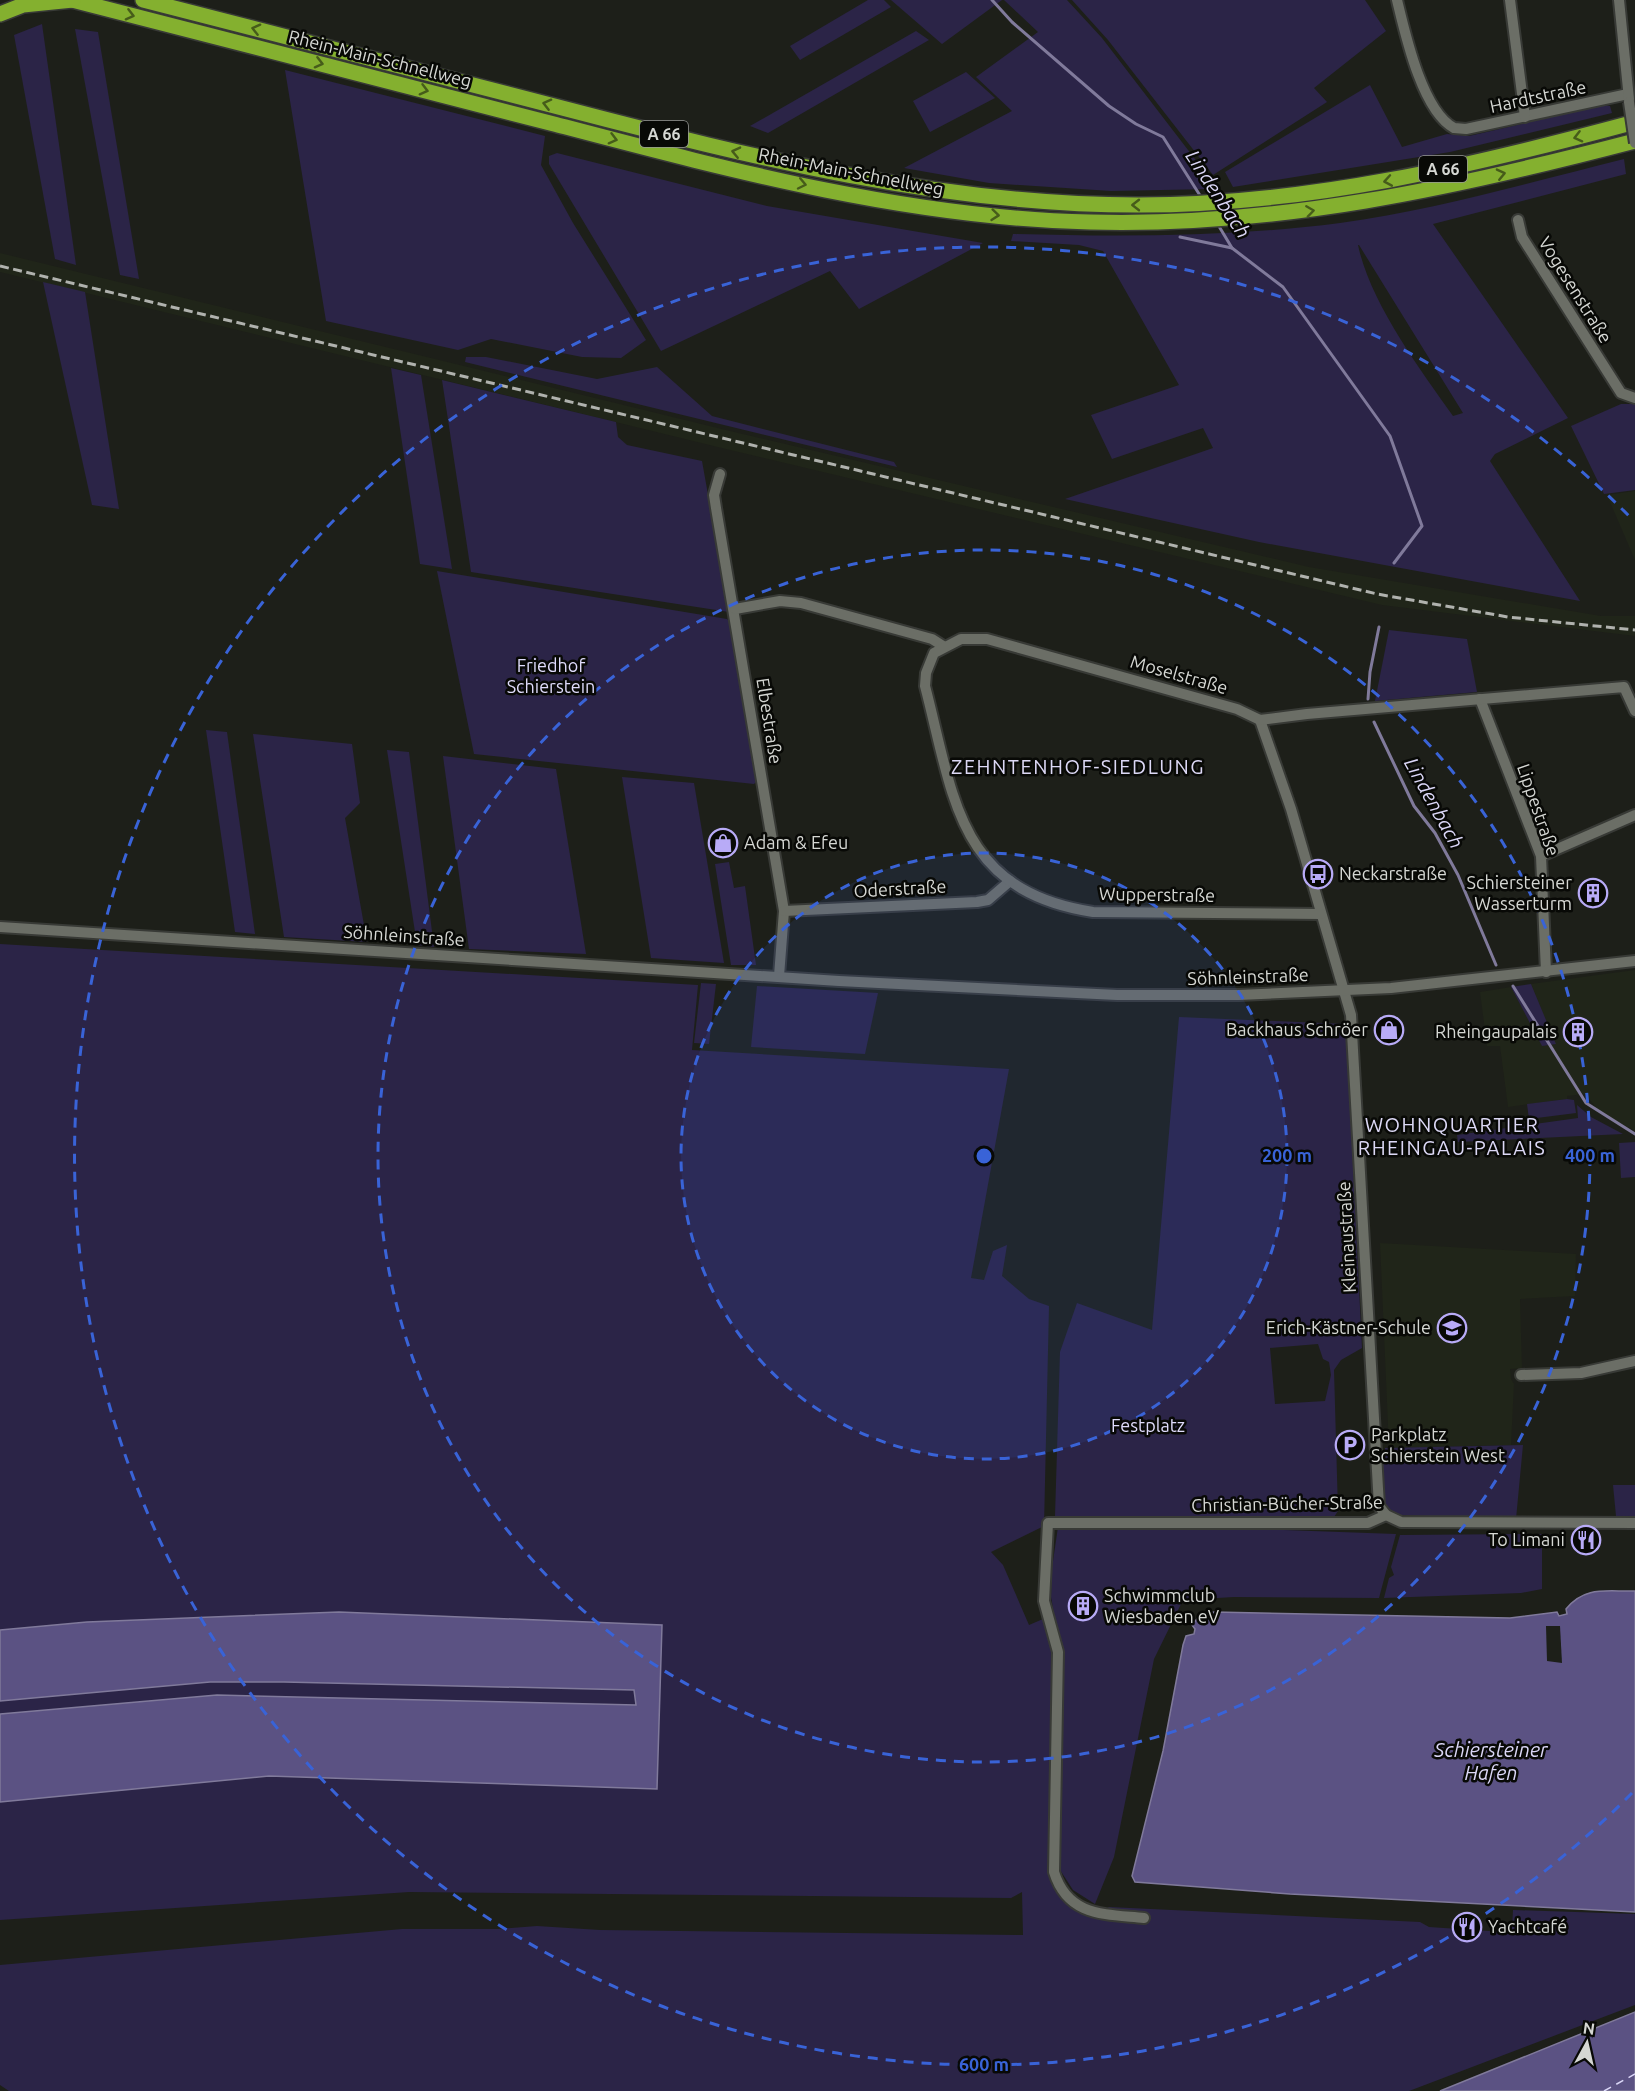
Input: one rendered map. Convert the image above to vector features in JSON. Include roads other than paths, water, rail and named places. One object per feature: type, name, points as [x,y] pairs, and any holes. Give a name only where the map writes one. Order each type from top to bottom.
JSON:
[{"type":"highway","name":"Rhein-Main-Schnellweg","points":[[0,14],[33,3],[73,0],[682,157],[841,192],[928,207],[1035,219],[1098,223],[1197,221],[1303,212],[1410,195],[1635,142]]},
{"type":"highway","name":"Rhein-Main-Schnellweg","points":[[143,0],[641,128],[843,175],[930,190],[1036,202],[1195,204],[1300,195],[1405,178],[1635,122]]},
{"type":"street","name":"Hardtstraße","points":[[1398,0],[1415,69],[1435,106],[1454,128],[1466,129],[1629,98]]},
{"type":"street","points":[[1510,0],[1525,117]]},
{"type":"street","points":[[1623,1],[1629,98],[1635,142]]},
{"type":"street","name":"Vogesenstraße","points":[[1518,220],[1522,237],[1620,393],[1635,398]]},
{"type":"street","name":"Elbestraße","points":[[720,474],[714,495],[735,609],[783,911],[779,975]]},
{"type":"street","points":[[735,609],[780,601],[801,603],[932,639],[943,646]]},
{"type":"street","name":"Moselstraße","points":[[943,646],[962,639],[987,639],[1228,706],[1260,720],[1624,687],[1635,711]]},
{"type":"street","name":"Wupperstraße","points":[[943,646],[930,659],[925,686],[953,798],[974,843],[995,869],[1010,881],[1057,903],[1104,913],[1321,914]]},
{"type":"street","name":"Lippestraße","points":[[1480,699],[1541,856],[1546,972]]},
{"type":"street","points":[[1260,720],[1275,757],[1346,991]]},
{"type":"street","points":[[1541,856],[1635,815]]},
{"type":"street","name":"Oderstraße","points":[[783,911],[977,902],[988,900],[1010,881]]},
{"type":"street","name":"Söhnleinstraße","points":[[0,927],[805,978],[826,976],[860,981],[1117,995],[1227,995],[1423,986],[1635,961]]},
{"type":"street","name":"Kleinaustraße","points":[[1346,991],[1354,1044],[1378,1500],[1386,1515]]},
{"type":"street","points":[[1521,1375],[1581,1373],[1635,1361]]},
{"type":"street","name":"Christian-Bücher-Straße","points":[[1144,1918],[1096,1913],[1080,1907],[1067,1896],[1054,1872],[1058,1652],[1044,1600],[1048,1523],[1368,1523],[1386,1515],[1401,1522],[1635,1523]]},
{"type":"water","name":"Schiersteiner Hafen","points":[[1635,1591],[1635,1912],[1290,1894],[1135,1882],[1132,1876],[1163,1751],[1183,1645],[1186,1636],[1194,1634],[1195,1629],[1192,1625],[1201,1614],[1214,1612],[1510,1618],[1557,1612],[1559,1616],[1567,1614],[1566,1609],[1573,1601],[1589,1593]]},
{"type":"water","points":[[339,1612],[662,1625],[657,1789],[269,1776],[0,1802],[0,1714],[217,1695],[636,1705],[634,1690],[284,1682],[210,1682],[0,1701],[0,1630],[87,1622]]},
{"type":"water","points":[[1635,2012],[1635,2091],[1440,2091]]},
{"type":"waterway","name":"Lindenbach","points":[[992,0],[1012,22],[1109,106],[1136,124],[1163,137],[1201,197]]},
{"type":"waterway","name":"Lindenbach","points":[[1217,223],[1232,248],[1283,287],[1390,436],[1422,526],[1394,563]]},
{"type":"waterway","points":[[1180,237],[1232,248]]},
{"type":"waterway","name":"Lindenbach","points":[[1368,699],[1370,672],[1379,627]]},
{"type":"waterway","name":"Lindenbach","points":[[1374,722],[1414,806],[1435,833],[1458,875],[1496,965]]},
{"type":"waterway","name":"Lindenbach","points":[[1513,986],[1586,1103],[1635,1134]]},
{"type":"railway","points":[[0,266],[1377,594],[1508,617],[1635,630]]},
{"type":"place","name":"Adam & Efeu","points":[[723,843]]},
{"type":"place","name":"Neckarstraße","points":[[1318,874]]},
{"type":"place","name":"Schiersteiner Wasserturm","points":[[1593,893]]},
{"type":"place","name":"Backhaus Schröer","points":[[1389,1030]]},
{"type":"place","name":"Rheingaupalais","points":[[1578,1032]]},
{"type":"place","name":"Erich-Kästner-Schule","points":[[1452,1328]]},
{"type":"place","name":"Parkplatz Schierstein West","points":[[1350,1445]]},
{"type":"place","name":"To Limani","points":[[1586,1540]]},
{"type":"place","name":"Schwimmclub Wiesbaden eV","points":[[1083,1606]]},
{"type":"place","name":"Yachtcafé","points":[[1467,1927]]},
{"type":"district","name":"ZEHNTENHOF-SIEDLUNG","points":[[1078,767]]},
{"type":"district","name":"WOHNQUARTIER RHEINGAU-PALAIS","points":[[1452,1136]]},
{"type":"park label","name":"Friedhof Schierstein","points":[[551,676]]},
{"type":"park label","name":"Festplatz","points":[[1148,1426]]}]
